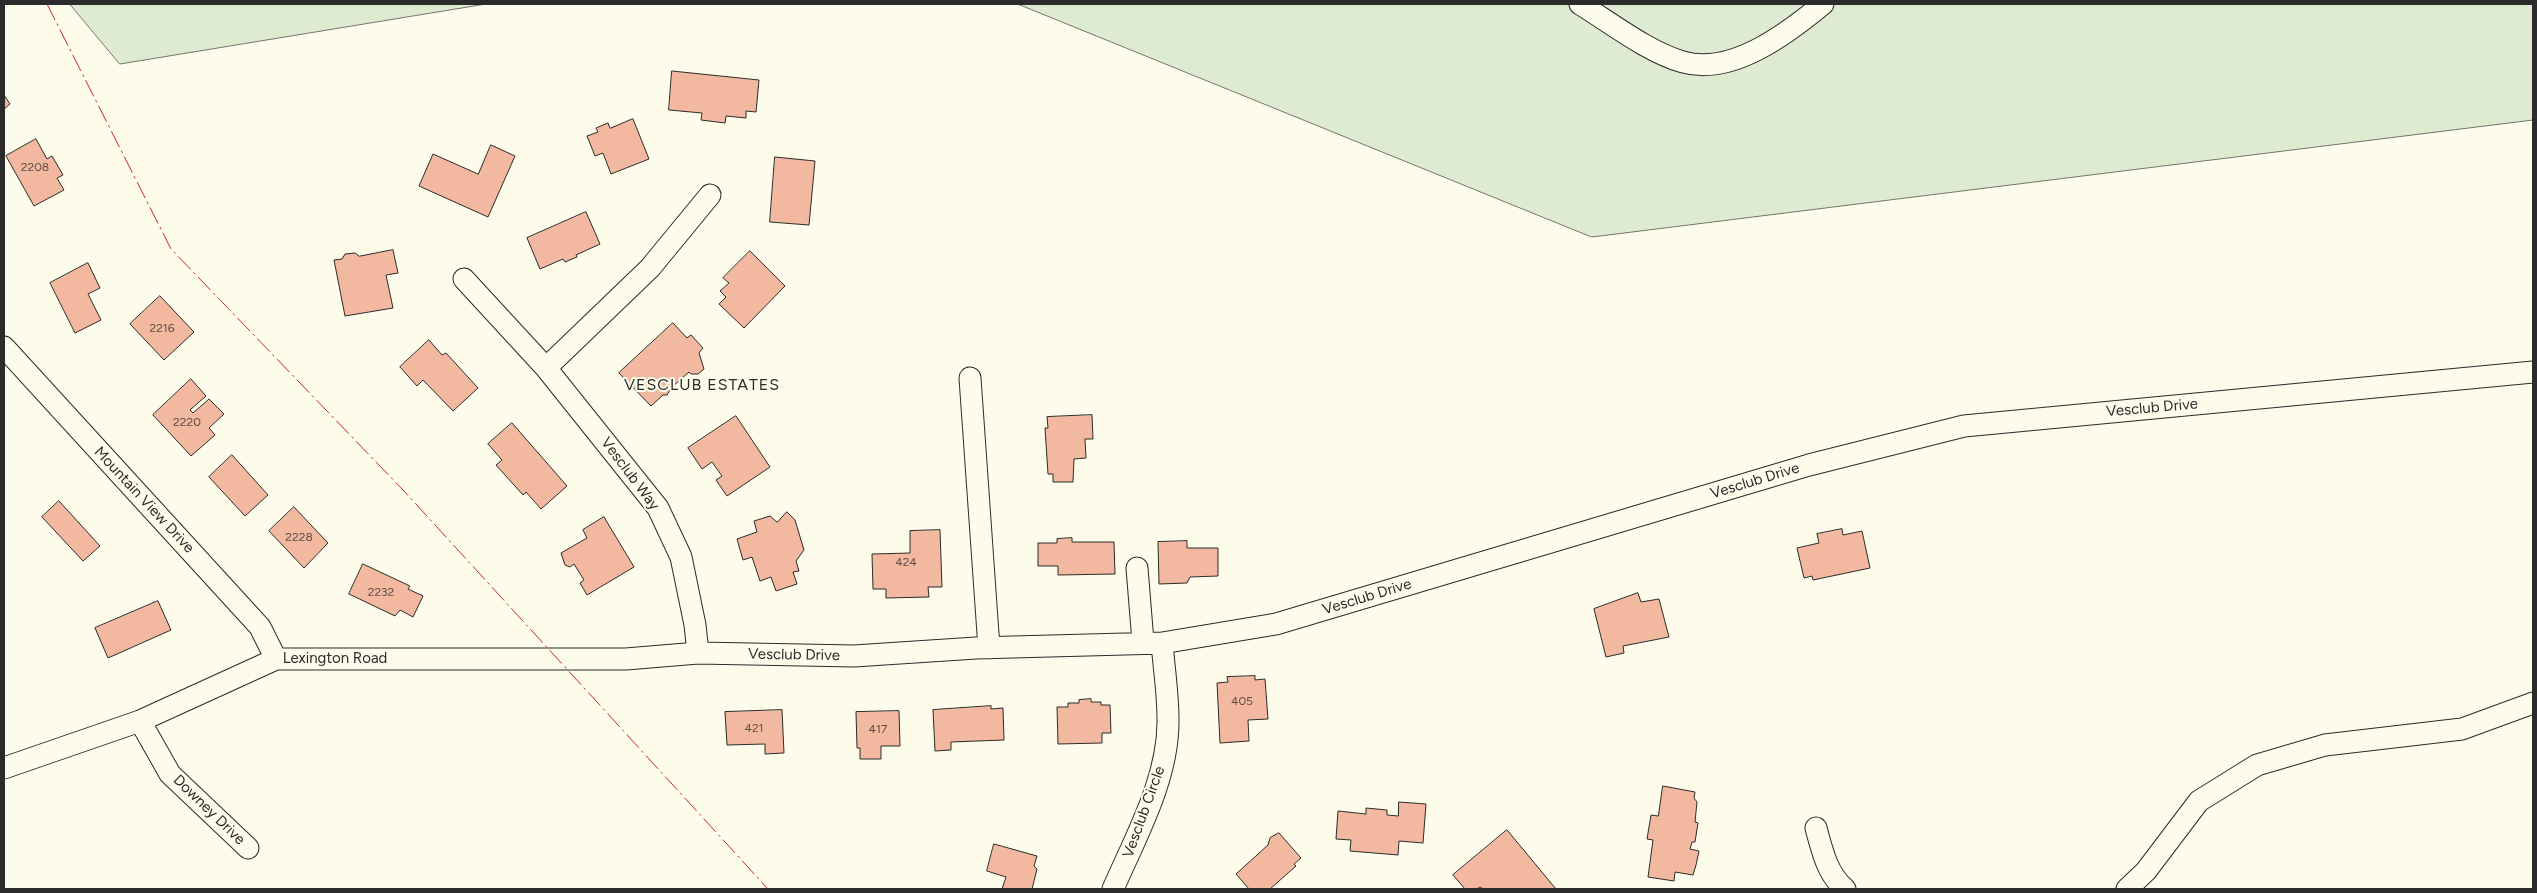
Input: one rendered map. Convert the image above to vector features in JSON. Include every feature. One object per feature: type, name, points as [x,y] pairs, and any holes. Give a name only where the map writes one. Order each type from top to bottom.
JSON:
[{"type":"street","points":[[1580,4],[1658,52],[1684,62],[1701,63],[1722,62],[1743,56],[1795,27],[1823,4]]},
{"type":"street","points":[[546,368],[650,268],[710,195]]},
{"type":"street","name":"Vesclub Way","points":[[464,279],[546,368],[658,508],[681,558],[695,625],[698,653]]},
{"type":"street","name":"Mountain View Drive","points":[[4,347],[260,627],[276,659]]},
{"type":"street","name":"Vesclub Drive","points":[[598,659],[698,653],[854,656],[990,648],[1153,642],[1276,624],[1809,464],[1964,426],[2533,372]]},
{"type":"street","points":[[970,378],[990,648]]},
{"type":"street","name":"Vesclub Circle","points":[[1113,889],[1140,828],[1161,772],[1168,721],[1137,568]]},
{"type":"street","name":"Lexington Road","points":[[4,768],[140,721],[276,659],[598,659]]},
{"type":"street","points":[[2127,889],[2146,871],[2199,802],[2257,765],[2326,745],[2462,729],[2533,703]]},
{"type":"street","name":"Downey Drive","points":[[140,721],[170,774],[248,848]]},
{"type":"street","points":[[1816,828],[1824,856],[1838,883],[1845,889]]},
{"type":"green space","points":[[70,4],[486,4],[120,64]]},
{"type":"green space","points":[[1018,4],[2533,4],[2533,120],[1592,237]]},
{"type":"building","points":[[672,71],[759,80],[756,112],[746,111],[746,118],[726,116],[725,123],[701,120],[702,113],[669,110]]},
{"type":"building","points":[[4,95],[10,104],[4,109]]},
{"type":"building","points":[[633,119],[649,159],[611,174],[603,153],[595,156],[587,136],[598,132],[596,128],[608,123],[610,128]]},
{"type":"building","points":[[36,139],[47,159],[52,156],[63,175],[57,178],[64,190],[34,206],[6,156]]},
{"type":"building","points":[[491,145],[515,156],[488,217],[419,186],[433,154],[478,174]]},
{"type":"building","points":[[775,157],[815,161],[809,225],[770,222]]},
{"type":"building","points":[[586,212],[600,244],[565,262],[563,259],[540,269],[527,238]]},
{"type":"building","points":[[393,250],[398,273],[386,275],[393,308],[345,316],[334,260],[342,259],[345,254],[355,253],[359,256]]},
{"type":"building","points":[[750,251],[785,286],[744,328],[719,304],[726,297],[720,291],[729,283],[723,278]]},
{"type":"building","points":[[88,263],[100,288],[88,294],[101,320],[75,333],[50,283]]},
{"type":"building","points":[[160,296],[194,332],[164,360],[130,324]]},
{"type":"building","points":[[673,323],[687,338],[691,335],[703,348],[699,353],[704,369],[698,374],[691,374],[689,372],[672,387],[667,395],[663,395],[651,406],[619,373]]},
{"type":"building","points":[[429,340],[442,355],[446,353],[478,388],[453,411],[423,380],[417,386],[400,367]]},
{"type":"building","points":[[191,379],[206,396],[190,410],[193,413],[209,399],[224,414],[209,428],[215,435],[191,456],[153,415]]},
{"type":"building","points":[[1092,415],[1093,439],[1085,439],[1086,458],[1074,459],[1073,482],[1053,482],[1053,474],[1048,474],[1045,428],[1048,428],[1047,417]]},
{"type":"building","points":[[736,416],[770,467],[727,496],[716,480],[722,476],[712,462],[702,469],[688,448]]},
{"type":"building","points":[[512,423],[567,486],[541,509],[526,492],[523,495],[496,465],[502,460],[488,444]]},
{"type":"building","points":[[232,455],[268,495],[245,516],[209,477]]},
{"type":"building","points":[[59,501],[100,546],[83,561],[42,517]]},
{"type":"building","points":[[294,507],[328,543],[304,568],[269,531]]},
{"type":"building","points":[[787,512],[795,520],[804,550],[796,561],[799,571],[793,572],[797,584],[776,591],[771,577],[760,581],[752,557],[743,560],[737,539],[757,532],[754,521],[770,516],[777,522]]},
{"type":"building","points":[[604,517],[634,567],[587,595],[580,583],[584,580],[574,564],[570,567],[565,565],[561,553],[587,538],[583,530]]},
{"type":"building","points":[[1842,529],[1843,535],[1862,531],[1870,568],[1813,580],[1812,576],[1804,578],[1797,548],[1819,543],[1817,534]]},
{"type":"building","points":[[940,530],[942,587],[928,587],[929,597],[886,598],[886,589],[873,589],[872,554],[910,553],[910,531]]},
{"type":"building","points":[[1072,538],[1072,542],[1114,542],[1115,574],[1058,575],[1058,566],[1038,566],[1038,543],[1057,543],[1057,539]]},
{"type":"building","points":[[1187,541],[1187,548],[1218,548],[1218,576],[1190,577],[1187,583],[1159,584],[1158,542]]},
{"type":"building","points":[[363,564],[410,586],[408,589],[423,596],[413,617],[400,610],[395,616],[349,594]]},
{"type":"building","points":[[1638,593],[1641,602],[1659,599],[1669,637],[1623,646],[1624,653],[1606,657],[1594,609]]},
{"type":"building","points":[[158,601],[171,630],[108,658],[95,628]]},
{"type":"building","points":[[1255,676],[1255,680],[1265,679],[1268,719],[1248,720],[1249,741],[1220,743],[1217,683],[1228,682],[1227,677]]},
{"type":"building","points":[[1091,699],[1091,702],[1101,702],[1101,705],[1110,705],[1111,733],[1102,733],[1102,743],[1058,744],[1057,707],[1068,707],[1068,703],[1079,703],[1079,700]]},
{"type":"building","points":[[991,706],[991,709],[1003,708],[1004,740],[951,742],[951,750],[935,751],[933,710]]},
{"type":"building","points":[[782,710],[784,753],[765,754],[765,744],[727,745],[725,712]]},
{"type":"building","points":[[899,711],[900,746],[881,746],[881,759],[860,759],[860,748],[857,748],[856,712]]},
{"type":"building","points":[[1663,786],[1695,792],[1694,798],[1697,802],[1695,822],[1698,823],[1695,842],[1692,842],[1690,849],[1699,851],[1696,865],[1693,875],[1675,872],[1674,881],[1648,877],[1653,840],[1647,839],[1651,815],[1658,816]]},
{"type":"building","points":[[1399,802],[1426,804],[1423,843],[1399,841],[1398,855],[1350,851],[1351,840],[1336,839],[1338,811],[1366,814],[1366,808],[1387,810],[1387,815],[1398,816]]},
{"type":"building","points":[[1507,830],[1556,889],[1483,889],[1480,887],[1477,889],[1465,889],[1453,875]]},
{"type":"building","points":[[1279,833],[1301,858],[1294,864],[1296,866],[1270,889],[1249,889],[1236,874],[1268,845],[1270,838]]},
{"type":"building","points":[[994,844],[1037,856],[1034,866],[1037,869],[1032,889],[1002,889],[1006,877],[987,871]]},
{"type":"power","points":[[47,4],[171,249],[404,491],[768,889]]},
{"type":"district","name":"VESCLUB ESTATES","points":[[702,385]]}]
